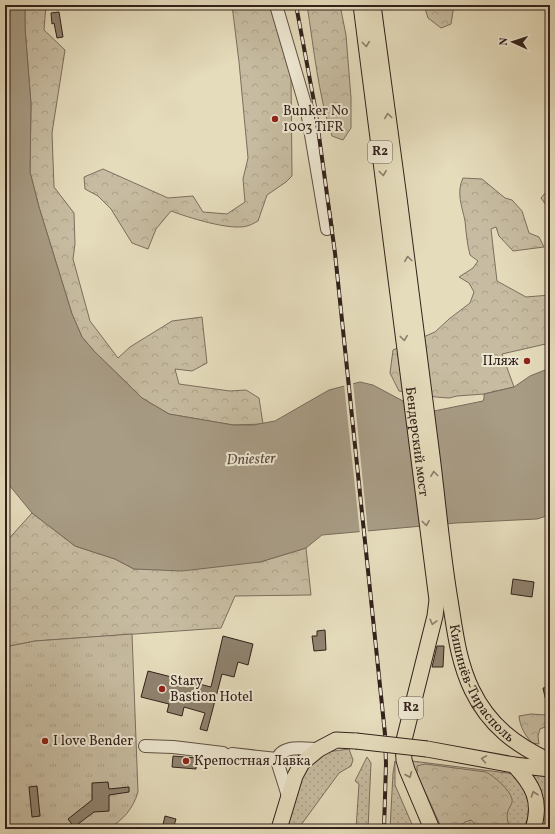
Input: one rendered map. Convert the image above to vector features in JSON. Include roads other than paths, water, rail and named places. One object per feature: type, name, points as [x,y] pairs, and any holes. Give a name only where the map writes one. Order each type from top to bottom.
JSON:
[{"type":"main road","name":"R2","points":[[361,5],[406,299]]},
{"type":"main road","name":"R2","points":[[373,5],[406,299]]},
{"type":"main road","name":"Бендерский мост","points":[[406,299],[440,583]]},
{"type":"main road","name":"R2","points":[[432,829],[406,770],[403,744],[435,616],[440,583]]},
{"type":"main road","name":"Кишинёв-Тирасполь","points":[[440,583],[460,657],[473,692],[488,716],[503,732],[522,747],[550,761]]},
{"type":"main road","points":[[279,829],[288,796],[295,776],[302,763],[318,749],[336,740],[427,749],[514,765],[550,769]]},
{"type":"main road","points":[[514,765],[526,777],[534,792],[537,805],[536,819],[533,829]]},
{"type":"lane","points":[[276,5],[307,111],[327,229]]},
{"type":"lane","points":[[145,746],[204,750],[277,759]]},
{"type":"lane","points":[[288,796],[277,759],[279,754],[288,749],[318,749]]},
{"type":"water","name":"Dniester","points":[[5,5],[25,5],[25,28],[31,104],[30,172],[39,207],[72,314],[82,337],[94,351],[142,398],[169,414],[233,425],[253,425],[275,421],[329,390],[360,382],[373,385],[403,401],[429,412],[483,401],[484,394],[514,387],[530,376],[550,368],[550,515],[537,519],[456,523],[322,535],[306,548],[260,562],[182,571],[134,569],[115,559],[75,546],[32,513],[5,480]]},
{"type":"railway","points":[[296,5],[315,107],[335,253],[385,734],[386,764],[384,829]]},
{"type":"place","name":"Bunker No 1003 TiFR","points":[[275,119]]},
{"type":"place","name":"Пляж","points":[[527,361]]},
{"type":"place","name":"Stary Bastion Hotel","points":[[162,689]]},
{"type":"place","name":"I love Bender","points":[[45,741]]},
{"type":"place","name":"Крепостная Лавка","points":[[186,761]]}]
